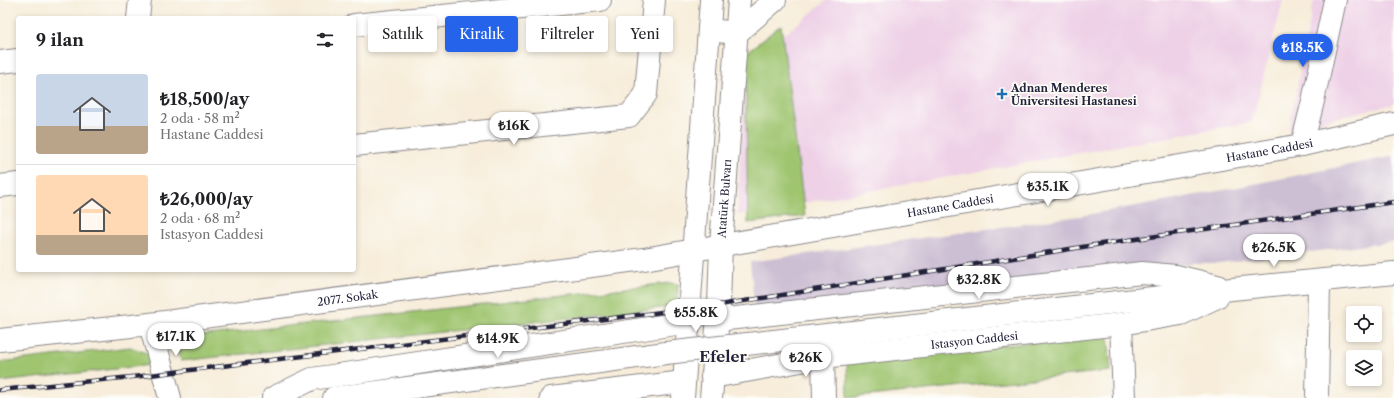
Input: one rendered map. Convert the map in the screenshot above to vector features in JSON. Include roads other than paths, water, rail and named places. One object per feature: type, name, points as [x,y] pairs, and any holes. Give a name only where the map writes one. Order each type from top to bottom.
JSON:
[{"type":"main road","points":[[138,16],[140,0]]},
{"type":"main road","points":[[356,25],[600,0]]},
{"type":"main road","points":[[356,145],[629,116],[646,94],[654,0]]},
{"type":"main road","points":[[551,398],[684,390],[711,0]]},
{"type":"main road","name":"Atatürk Bulvarı","points":[[712,388],[718,320],[721,245],[739,0]]},
{"type":"main road","points":[[709,30],[737,33],[775,0]]},
{"type":"main road","points":[[1302,145],[1335,0]]},
{"type":"main road","points":[[0,62],[16,60]]},
{"type":"main road","name":"Hastane Caddesi","points":[[694,250],[1302,145],[1394,124]]},
{"type":"main road","points":[[0,186],[16,184]]},
{"type":"main road","name":"2077. Sokak","points":[[0,340],[150,324],[637,260],[694,250]]},
{"type":"main road","points":[[718,320],[1142,273],[1176,276],[1232,289]]},
{"type":"main road","points":[[334,398],[666,353],[1232,289],[1394,273]]},
{"type":"main road","points":[[1317,398],[1319,281]]},
{"type":"main road","name":"Istasyon Caddesi","points":[[712,388],[823,357],[1121,324],[1181,314],[1232,289]]},
{"type":"main road","points":[[273,398],[312,379],[689,322]]},
{"type":"main road","points":[[150,324],[170,398]]},
{"type":"main road","points":[[1121,324],[1124,398]]},
{"type":"main road","points":[[823,357],[824,398]]},
{"type":"railway","points":[[0,390],[142,376],[719,305],[1101,244],[1394,202]]},
{"type":"place","name":"Adnan Menderes Üniversitesi Hastanesi","points":[[1002,94]]},
{"type":"district","name":"Efeler","points":[[723,357]]}]
